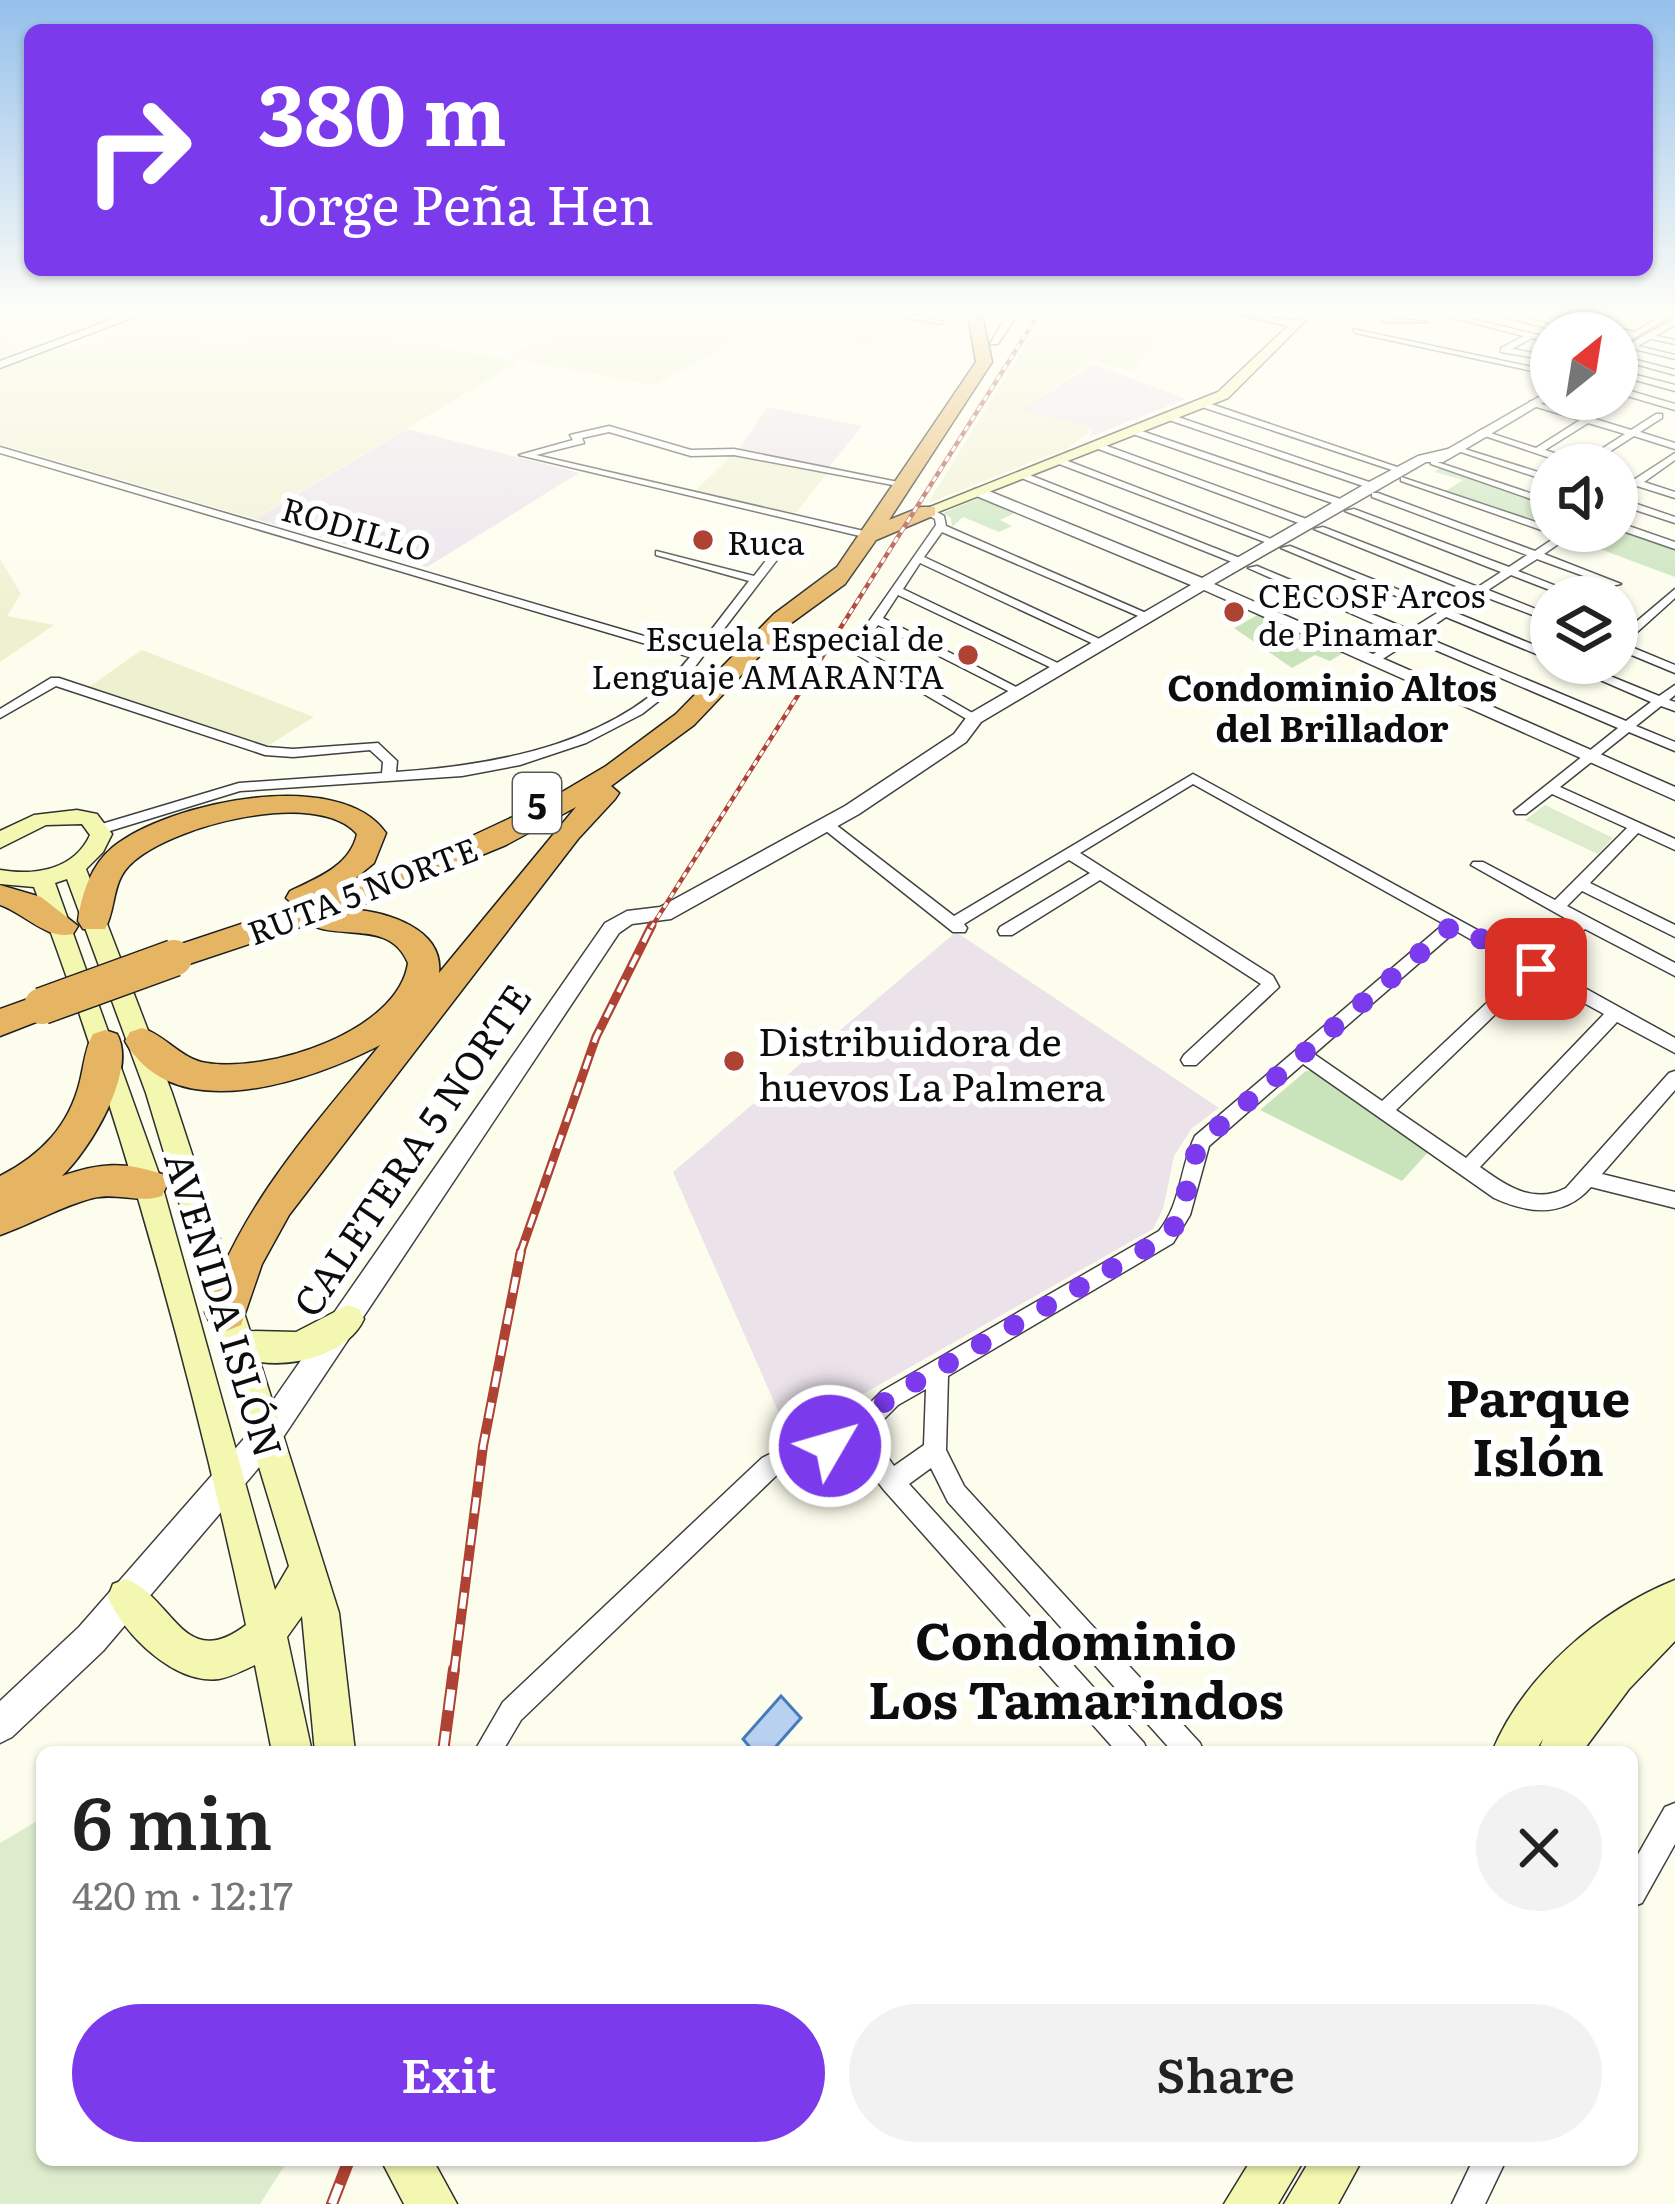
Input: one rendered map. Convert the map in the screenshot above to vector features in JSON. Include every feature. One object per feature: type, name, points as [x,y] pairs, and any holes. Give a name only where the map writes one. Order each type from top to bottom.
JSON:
[{"type":"highway","name":"RUTA 5 NORTE","points":[[273,918],[463,840],[602,765],[692,698],[770,615],[832,578],[872,529],[941,418]]},
{"type":"highway","name":"RUTA 5 NORTE","points":[[0,1007],[39,999],[273,918],[397,881],[506,833],[604,779],[674,730],[777,623],[836,581],[945,418]]},
{"type":"highway","points":[[872,529],[906,519],[934,519]]},
{"type":"highway","points":[[232,1327],[250,1245],[292,1180],[568,833],[674,730]]},
{"type":"highway","points":[[94,921],[99,890],[119,858],[142,840],[177,824],[221,813],[312,805],[347,809],[366,821],[372,839],[357,863],[273,918]]},
{"type":"highway","points":[[0,895],[30,904],[62,926]]},
{"type":"highway","points":[[0,1194],[44,1169],[82,1130],[124,1042],[210,1078],[246,1076],[359,1042],[400,1013],[420,983],[417,948],[400,930],[382,922],[273,918]]},
{"type":"highway","name":"RUTA 5 NORTE","points":[[0,1023],[39,999]]},
{"type":"highway","points":[[0,1218],[104,1180],[128,1179],[148,1185]]},
{"type":"main road","points":[[934,519],[979,491],[1167,418]]},
{"type":"main road","points":[[0,877],[42,878],[74,867],[97,847],[100,829],[89,819],[57,816],[3,836]]},
{"type":"main road","name":"AVENIDA ISLÓN","points":[[74,867],[94,921],[124,1042],[148,1185],[230,1482],[291,1746]]},
{"type":"main road","name":"AVENIDA ISLÓN","points":[[42,878],[124,1042],[232,1327],[320,1613],[334,1746]]},
{"type":"main road","points":[[232,1327],[267,1351],[291,1351],[316,1342],[348,1319]]},
{"type":"main road","points":[[126,1597],[174,1647],[193,1658],[230,1656],[267,1631],[308,1568]]},
{"type":"main road","points":[[1517,1746],[1582,1666],[1650,1609],[1675,1598]]},
{"type":"main road","points":[[1563,1746],[1616,1675],[1675,1614]]},
{"type":"main road","points":[[409,2166],[432,2204]]},
{"type":"main road","points":[[1250,2204],[1276,2166]]},
{"type":"main road","points":[[1309,2204],[1334,2166]]},
{"type":"street","points":[[1171,418],[1594,576]]},
{"type":"street","points":[[1244,418],[1530,521]]},
{"type":"street","points":[[1507,418],[1373,490],[1154,620],[1102,643],[1018,692],[975,718],[960,738],[826,824],[959,927],[1193,778],[1675,1046]]},
{"type":"street","points":[[1617,444],[1656,418]]},
{"type":"street","points":[[1548,444],[1587,420],[1675,446]]},
{"type":"street","points":[[872,529],[524,455],[609,429],[691,453],[734,452],[898,483]]},
{"type":"street","points":[[1133,431],[1530,579]]},
{"type":"street","points":[[1481,433],[1530,449]]},
{"type":"street","points":[[656,443],[680,436]]},
{"type":"street","points":[[1268,451],[1298,436]]},
{"type":"street","points":[[1096,445],[1530,611]]},
{"type":"street","points":[[1452,448],[1530,472]]},
{"type":"street","name":"RODILLO","points":[[0,450],[699,656]]},
{"type":"street","points":[[1638,482],[1675,456]]},
{"type":"street","points":[[1057,460],[1530,647]]},
{"type":"street","points":[[1428,460],[1530,496]]},
{"type":"street","points":[[1196,482],[1229,464]]},
{"type":"street","points":[[1022,475],[1675,747]]},
{"type":"street","points":[[1638,484],[1675,495]]},
{"type":"street","points":[[979,491],[1210,587],[1675,794]]},
{"type":"street","points":[[1127,516],[1159,500]]},
{"type":"street","points":[[1638,507],[1675,520]]},
{"type":"street","points":[[975,718],[855,650],[918,559],[934,519],[1154,620]]},
{"type":"street","points":[[1638,533],[1675,546]]},
{"type":"street","points":[[100,829],[238,788],[497,766],[580,740],[653,700],[699,656],[788,539]]},
{"type":"street","points":[[1374,659],[1537,552]]},
{"type":"street","points":[[660,553],[757,580]]},
{"type":"street","points":[[918,559],[1102,643]]},
{"type":"street","points":[[896,590],[1060,667]]},
{"type":"street","points":[[1638,626],[1675,592]]},
{"type":"street","points":[[876,619],[1018,692]]},
{"type":"street","points":[[1638,654],[1675,669]]},
{"type":"street","points":[[0,714],[55,681],[275,753],[373,746],[390,761],[389,778]]},
{"type":"street","points":[[1619,684],[1668,704]]},
{"type":"street","points":[[1521,811],[1629,727],[1668,704],[1675,689]]},
{"type":"street","points":[[1551,788],[1675,845]]},
{"type":"street","name":"CALETERA 5 NORTE","points":[[0,1725],[69,1662],[268,1435],[584,964],[619,923],[664,914],[826,824]]},
{"type":"street","points":[[1557,907],[1636,827]]},
{"type":"street","points":[[1069,853],[1271,987],[1190,1060]]},
{"type":"street","points":[[1478,865],[1675,970]]},
{"type":"street","points":[[1006,931],[1101,873]]},
{"type":"street","points":[[1580,884],[1675,932]]},
{"type":"street","points":[[1383,1111],[1583,921]]},
{"type":"street","points":[[1632,947],[1657,923]]},
{"type":"street","points":[[1130,1746],[869,1454],[863,1437],[868,1419],[882,1403],[1166,1237],[1182,1214],[1192,1162],[1202,1141],[1454,924]]},
{"type":"street","points":[[1467,1169],[1615,1013]]},
{"type":"street","points":[[1304,1056],[1512,1198],[1553,1204],[1573,1194],[1675,1078]]},
{"type":"street","points":[[1588,1178],[1675,1200]]},
{"type":"street","points":[[937,1371],[935,1451],[956,1494],[1186,1746]]},
{"type":"street","points":[[491,1746],[512,1712],[784,1458],[863,1437]]},
{"type":"street","points":[[892,1482],[935,1451]]},
{"type":"street","points":[[1638,1882],[1675,1816]]},
{"type":"street","points":[[432,2204],[436,2166]]},
{"type":"street","points":[[1468,2204],[1487,2166]]},
{"type":"shaded area","points":[[760,418],[821,418],[862,426],[829,467],[738,451]]},
{"type":"shaded area","points":[[1047,418],[1138,418],[1089,437],[1093,427]]},
{"type":"shaded area","points":[[407,429],[579,473],[427,567],[255,519]]},
{"type":"shaded area","points":[[956,932],[1219,1108],[1192,1128],[1174,1156],[1163,1209],[1153,1229],[789,1436],[673,1172]]},
{"type":"green space","points":[[0,418],[425,418],[254,519],[0,444]]},
{"type":"green space","points":[[981,418],[1052,418],[1094,427],[1070,447],[928,503]]},
{"type":"green space","points":[[733,454],[828,472],[794,515],[693,493]]},
{"type":"green space","points":[[1441,467],[1530,497],[1530,518],[1446,491],[1463,480],[1435,472]]},
{"type":"green space","points":[[982,497],[1017,512],[1000,520],[1012,526],[999,532],[963,517],[952,527],[951,518],[943,513]]},
{"type":"green space","points":[[1638,535],[1675,548],[1675,577],[1608,552],[1638,552]]},
{"type":"green space","points":[[0,559],[21,594],[7,616],[54,625],[0,662]]},
{"type":"green space","points":[[1261,613],[1346,651],[1330,661],[1315,655],[1292,668],[1234,628]]},
{"type":"green space","points":[[142,650],[314,717],[264,748],[87,688]]},
{"type":"green space","points":[[1545,805],[1613,838],[1598,854],[1525,820]]},
{"type":"green space","points":[[1306,1071],[1316,1071],[1430,1150],[1402,1181],[1260,1110]]},
{"type":"green space","points":[[36,1822],[36,2166],[284,2166],[260,2204],[0,2204],[0,1843]]},
{"type":"water","points":[[781,1696],[801,1718],[776,1746],[749,1746],[743,1739]]},
{"type":"railway","points":[[651,928],[973,418]]},
{"type":"railway","points":[[521,1251],[596,1037],[652,925]]},
{"type":"railway","points":[[454,1672],[483,1446],[521,1251]]},
{"type":"railway","points":[[444,1746],[454,1669]]},
{"type":"railway","points":[[332,2204],[347,2166]]},
{"type":"place","name":"Ruca","points":[[703,540]]},
{"type":"place","name":"CECOSF Arcos de Pinamar","points":[[1234,612]]},
{"type":"place","name":"Escuela Especial de Lenguaje AMARANTA","points":[[968,655]]},
{"type":"place","name":"Distribuidora de huevos La Palmera","points":[[734,1061]]},
{"type":"district","name":"Condominio Altos del Brillador","points":[[1332,706]]},
{"type":"district","name":"Parque Islón","points":[[1538,1424]]},
{"type":"district","name":"Condominio Los Tamarindos","points":[[1076,1667]]},
{"type":"route","points":[[830,1446],[863,1437],[868,1419],[890,1397],[1166,1237],[1185,1207],[1192,1162],[1202,1141],[1454,924],[1536,969]]}]
